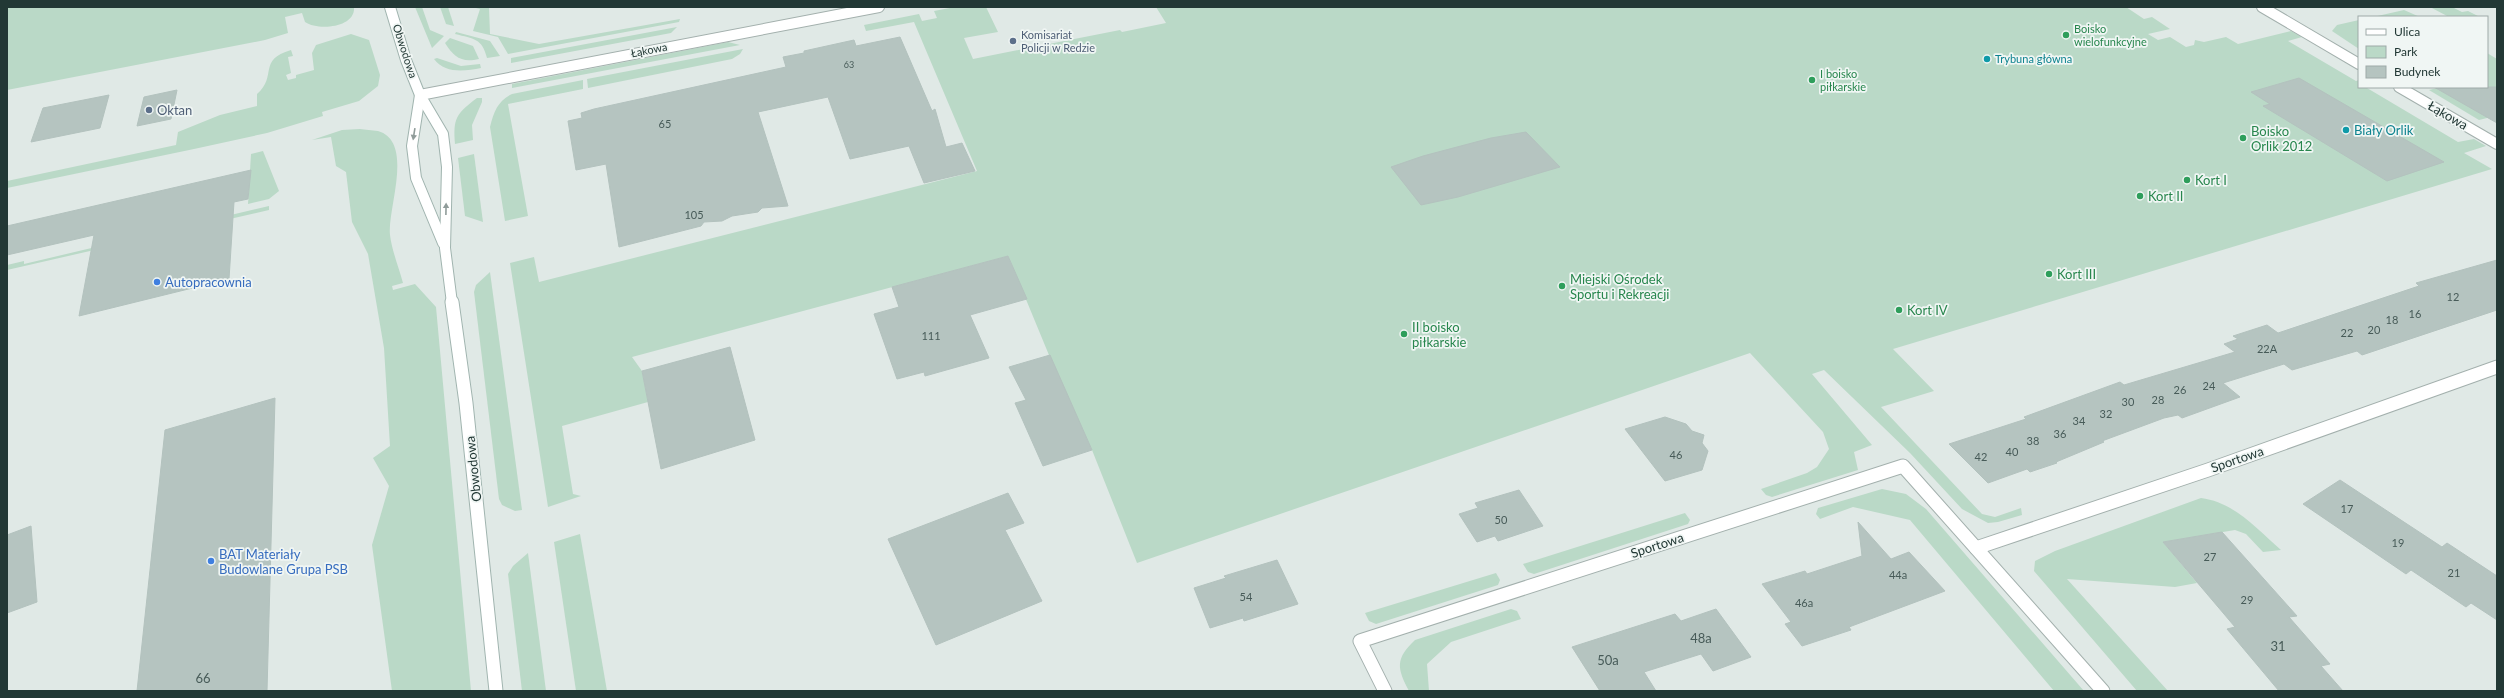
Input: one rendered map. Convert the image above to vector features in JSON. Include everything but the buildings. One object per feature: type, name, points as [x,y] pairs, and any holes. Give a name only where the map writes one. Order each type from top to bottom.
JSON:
[{"type":"street","name":"Obwodowa","points":[[390,7],[406,60],[420,95],[443,134],[447,167],[445,248],[466,403],[496,691]]},
{"type":"street","name":"Łąkowa","points":[[420,95],[879,7]]},
{"type":"street","points":[[2262,7],[2358,63]]},
{"type":"street","name":"Łąkowa","points":[[2401,88],[2497,144]]},
{"type":"street","name":"Obwodowa","points":[[420,95],[412,146],[416,178],[445,248]]},
{"type":"street","name":"Sportowa","points":[[1976,548],[2208,470],[2497,367]]},
{"type":"street","name":"Sportowa","points":[[1385,691],[1360,641],[1903,466],[2103,691]]},
{"type":"green space","points":[[7,7],[354,7],[353,14],[349,19],[335,26],[327,27],[311,25],[305,22],[302,13],[285,17],[288,33],[265,40],[7,90]]},
{"type":"green space","points":[[415,7],[422,7],[430,30],[444,36],[432,48]]},
{"type":"green space","points":[[440,7],[448,7],[454,26],[446,24]]},
{"type":"green space","points":[[472,7],[489,7],[490,34],[539,44],[680,19],[679,22],[508,54],[498,37],[473,31],[480,9]]},
{"type":"green space","name":"Miejski Ośrodek Sportu i Rekreacji","points":[[955,7],[986,7],[998,32],[964,38],[973,59],[1120,30],[1122,32],[1166,23],[1156,7],[2126,7],[2144,19],[2152,17],[2170,29],[2148,34],[2158,40],[2170,37],[2186,47],[2194,45],[2195,40],[2204,42],[2226,37],[2238,44],[2291,31],[2302,37],[2288,41],[2356,81],[2358,80],[2358,88],[2367,88],[2458,142],[2474,139],[2486,146],[2464,153],[2492,169],[1893,349],[1934,391],[1881,407],[1982,514],[1995,517],[2021,508],[2022,515],[1998,522],[1988,523],[1962,509],[1910,453],[1824,370],[1812,374],[1872,445],[1854,452],[1858,470],[1772,497],[1766,495],[1761,489],[1807,473],[1817,467],[1829,449],[1823,432],[1750,353],[1137,563],[1092,450],[1063,389],[1008,256],[632,357],[642,371],[648,402],[562,426],[573,494],[581,496],[548,507],[510,263],[534,257],[539,282],[977,171],[914,22],[866,31],[864,25],[919,14],[922,21],[937,18],[934,11]]},
{"type":"green space","points":[[2430,7],[2452,7],[2462,12],[2468,11],[2478,16],[2447,16]]},
{"type":"green space","points":[[2404,10],[2418,16],[2377,16]]},
{"type":"green space","points":[[2358,20],[2358,48],[2332,31],[2337,25]]},
{"type":"green space","points":[[677,27],[671,33],[511,63],[511,58]]},
{"type":"green space","points":[[456,32],[490,41],[500,56],[487,58],[480,43],[476,40],[455,34]]},
{"type":"green space","points":[[351,34],[369,40],[380,75],[378,86],[359,101],[322,112],[323,116],[267,133],[7,188],[7,181],[176,145],[178,132],[220,115],[257,106],[257,94],[266,81],[269,69],[274,59],[281,54],[291,50],[293,56],[288,57],[291,73],[286,75],[288,80],[296,78],[296,75],[314,70],[312,53],[316,45]]},
{"type":"green space","points":[[450,38],[473,46],[479,59],[467,60],[459,58],[445,43]]},
{"type":"green space","points":[[728,42],[740,45],[512,88],[512,84]]},
{"type":"green space","points":[[743,49],[740,54],[732,59],[588,88],[587,79]]},
{"type":"green space","points":[[2488,54],[2497,59],[2497,93],[2488,88]]},
{"type":"green space","points":[[437,58],[461,66],[480,64],[481,68],[468,70],[449,69],[439,64],[434,59]]},
{"type":"green space","points":[[583,80],[583,89],[508,104],[528,216],[505,221],[490,127],[497,107],[503,100],[512,94]]},
{"type":"green space","points":[[2443,88],[2495,116],[2479,120],[2429,90]]},
{"type":"green space","points":[[477,98],[482,98],[482,102],[472,125],[473,140],[455,144],[457,117],[464,108]]},
{"type":"green space","points":[[360,129],[378,131],[389,138],[395,148],[397,177],[390,224],[390,235],[403,283],[392,286],[393,290],[415,284],[436,307],[471,691],[392,691],[372,545],[389,486],[373,458],[390,446],[384,348],[368,254],[352,222],[346,172],[336,166],[331,137],[312,140],[342,130]]},
{"type":"green space","points":[[263,151],[279,191],[269,199],[248,204],[251,154]]},
{"type":"green space","points":[[474,154],[483,222],[465,216],[458,158]]},
{"type":"green space","points":[[269,206],[269,210],[7,270],[7,265],[24,261],[24,264]]},
{"type":"green space","points":[[490,272],[522,510],[515,511],[502,505],[499,499],[474,292],[476,285]]},
{"type":"green space","points":[[1882,489],[1906,494],[1926,509],[2084,691],[2054,691],[1910,520],[1853,507],[1820,519],[1816,514],[1818,508]]},
{"type":"green space","points":[[2201,498],[2224,505],[2234,511],[2254,525],[2281,550],[2263,552],[2246,534],[2235,530],[2163,542],[2197,583],[2175,587],[2067,579],[2168,691],[2137,691],[2034,571],[2035,561],[2055,551]]},
{"type":"green space","points":[[1685,513],[1690,520],[1688,524],[1534,574],[1528,572],[1523,564]]},
{"type":"green space","points":[[580,534],[607,691],[576,691],[554,542]]},
{"type":"green space","points":[[528,553],[546,691],[522,691],[508,574],[513,566]]},
{"type":"green space","points":[[1496,573],[1500,580],[1498,585],[1376,624],[1369,621],[1365,613]]},
{"type":"green space","points":[[1511,609],[1517,611],[1521,619],[1451,642],[1427,664],[1429,691],[1409,691],[1400,670],[1400,664],[1404,653],[1415,640]]},
{"type":"place","name":"Boisko wielofunkcyjne","points":[[2066,35]]},
{"type":"place","name":"Komisariat Policji w Redzie","points":[[1013,41]]},
{"type":"place","name":"Trybuna główna","points":[[1987,59]]},
{"type":"place","name":"I boisko piłkarskie","points":[[1812,80]]},
{"type":"place","name":"Oktan","points":[[149,110]]},
{"type":"place","name":"Biały Orlik","points":[[2346,130]]},
{"type":"place","name":"Boisko Orlik 2012","points":[[2243,138]]},
{"type":"place","name":"Kort I","points":[[2187,180]]},
{"type":"place","name":"Kort II","points":[[2140,196]]},
{"type":"place","name":"Kort III","points":[[2049,274]]},
{"type":"place","name":"Autopracownia","points":[[157,282]]},
{"type":"place","name":"Miejski Ośrodek Sportu i Rekreacji","points":[[1562,286]]},
{"type":"place","name":"Kort IV","points":[[1899,310]]},
{"type":"place","name":"II boisko piłkarskie","points":[[1404,334]]},
{"type":"place","name":"BAT Materiały Budowlane Grupa PSB","points":[[211,561]]}]
